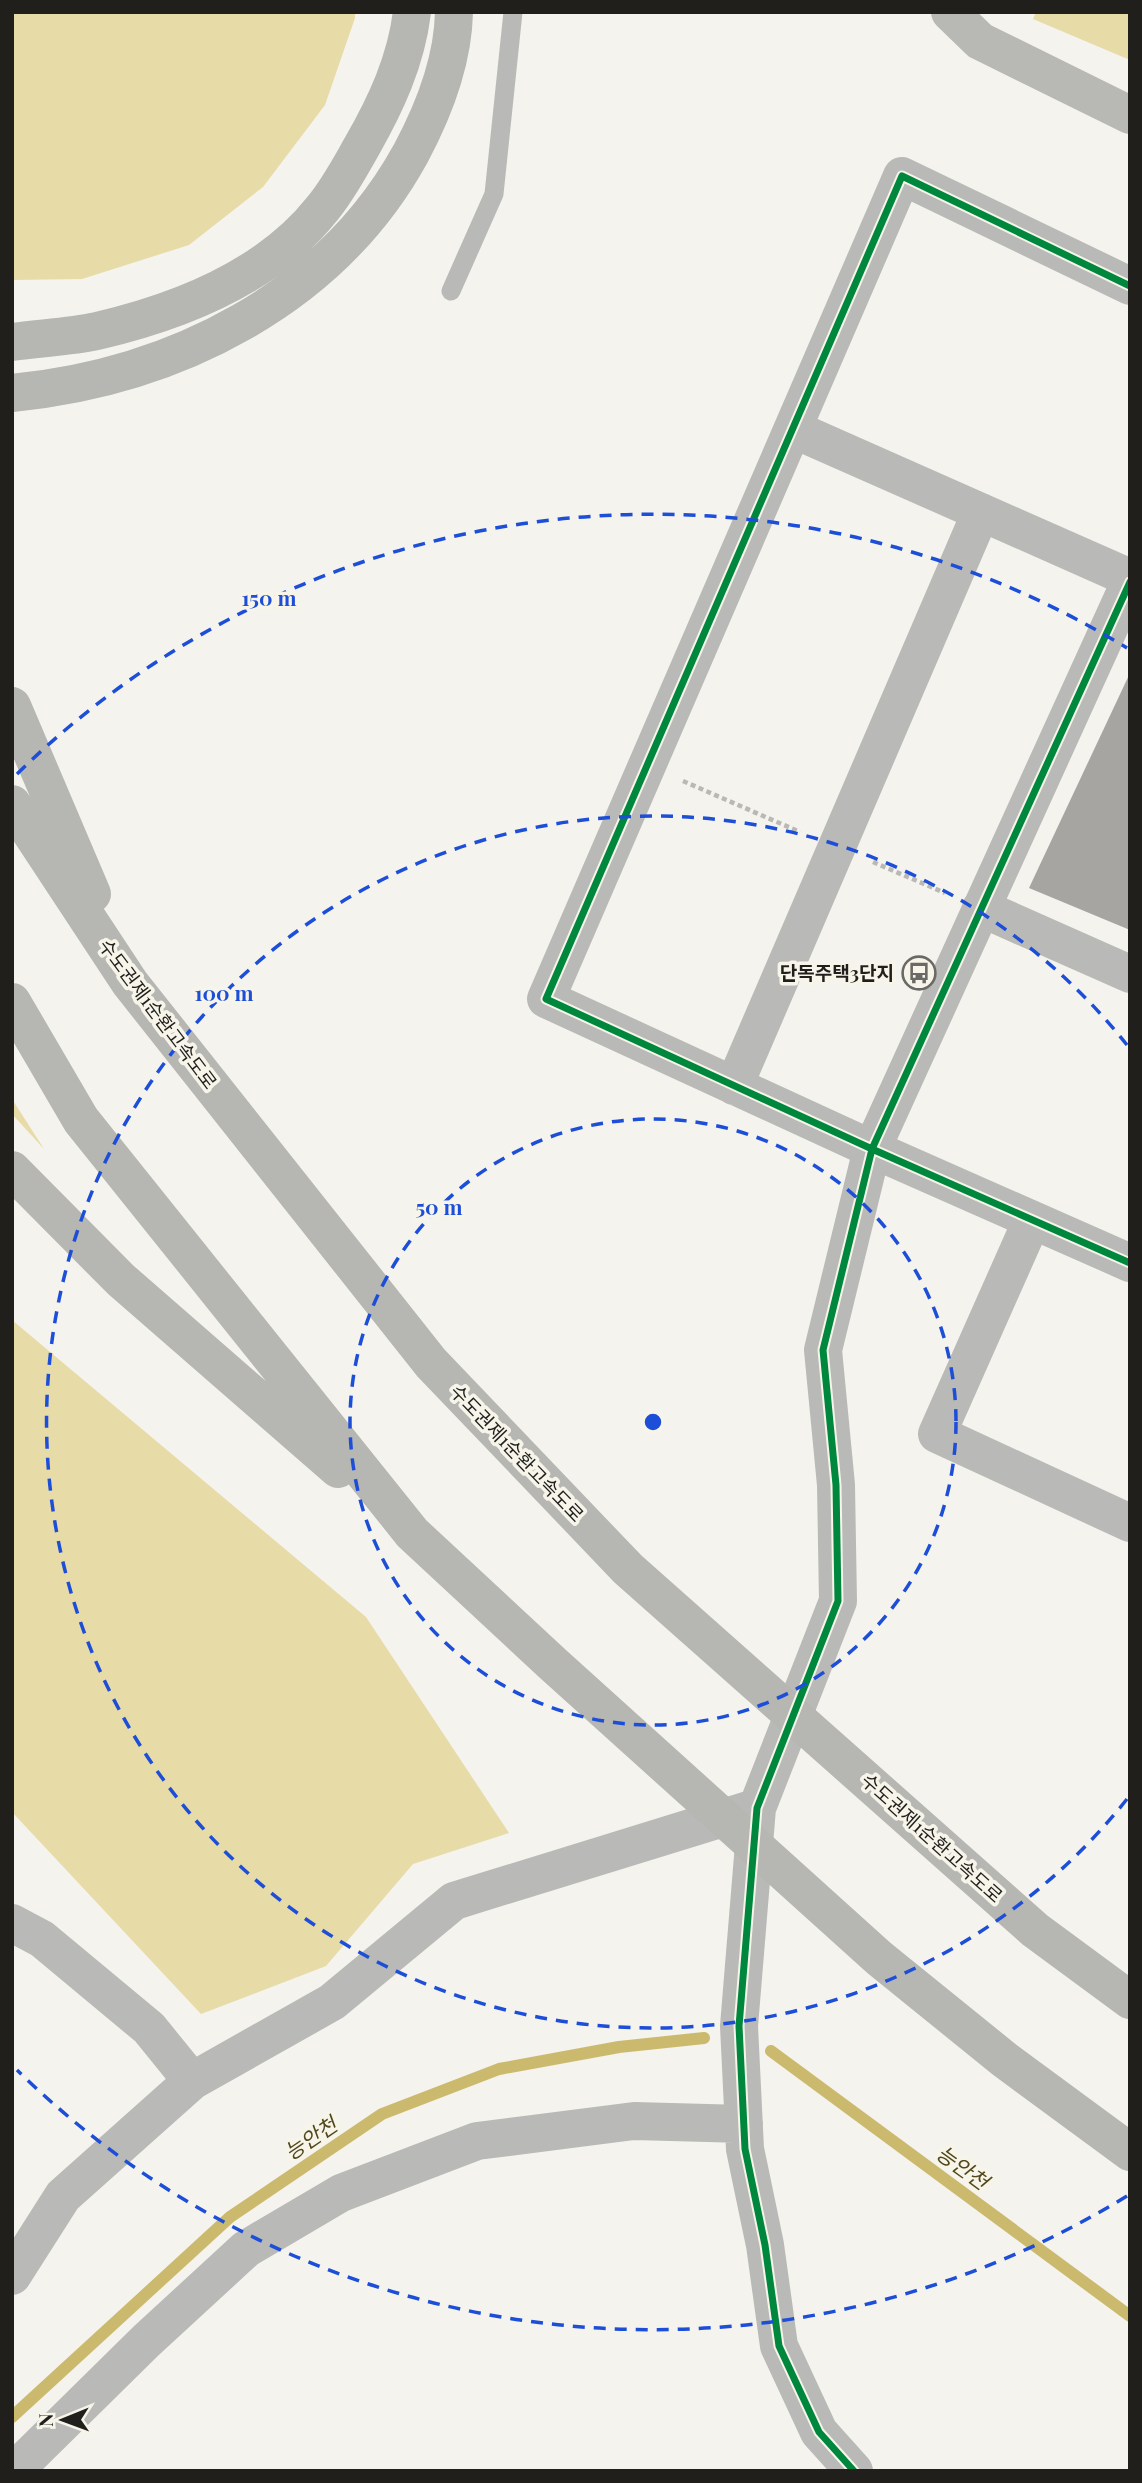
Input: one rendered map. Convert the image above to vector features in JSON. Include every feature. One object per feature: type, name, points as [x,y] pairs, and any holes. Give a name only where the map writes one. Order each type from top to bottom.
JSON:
[{"type":"highway","points":[[12,342],[95,331],[162,313],[216,292],[287,246],[322,209],[383,109],[401,65],[412,12]]},
{"type":"highway","points":[[12,393],[44,390],[110,377],[171,357],[218,336],[278,301],[320,268],[355,232],[393,185],[420,136],[439,91],[453,40],[454,12]]},
{"type":"highway","points":[[12,706],[130,983]]},
{"type":"highway","name":"수도권제1순환고속도로","points":[[12,804],[130,983],[430,1363],[628,1569],[1035,1930],[1130,2000]]},
{"type":"highway","points":[[12,1002],[81,1121],[412,1533]]},
{"type":"highway","points":[[12,1170],[121,1280],[412,1533],[879,1958],[1005,2060],[1130,2152]]},
{"type":"street","points":[[950,12],[980,41],[1130,115]]},
{"type":"street","points":[[1130,286],[902,176],[546,999],[872,1149],[1130,1263]]},
{"type":"street","points":[[793,429],[1130,580],[872,1149],[823,1350],[836,1485],[838,1601],[757,1808],[739,2026],[746,2150],[765,2245],[779,2346],[819,2432],[854,2471]]},
{"type":"street","points":[[734,1086],[981,512]]},
{"type":"street","points":[[981,908],[1130,974]]},
{"type":"street","points":[[1032,1220],[937,1434],[1130,1523]]},
{"type":"street","points":[[12,2276],[63,2196],[192,2081],[332,2002],[454,1901],[757,1808]]},
{"type":"street","points":[[12,1923],[42,1939],[149,2028],[192,2081]]},
{"type":"street","points":[[14,2471],[246,2249],[341,2193],[477,2141],[634,2121],[744,2124]]},
{"type":"lane","points":[[451,291],[494,194],[513,12]]},
{"type":"shaded area","points":[[12,12],[355,12],[355,18],[325,105],[263,187],[189,245],[82,279],[12,280]]},
{"type":"shaded area","points":[[1036,12],[1130,12],[1130,60],[1033,19]]},
{"type":"shaded area","points":[[12,1099],[44,1149],[12,1114]]},
{"type":"shaded area","points":[[12,1320],[366,1617],[509,1833],[413,1864],[326,1966],[201,2014],[12,1812]]},
{"type":"building","points":[[1130,673],[1130,930],[1029,888]]},
{"type":"waterway","name":"능안천","points":[[12,2417],[230,2217],[382,2114],[499,2069],[619,2047],[704,2038]]},
{"type":"waterway","name":"능안천","points":[[771,2051],[1130,2316]]},
{"type":"cycle path","points":[[1130,286],[902,176],[546,999],[872,1149],[1130,1263]]},
{"type":"cycle path","points":[[854,2471],[819,2432],[779,2346],[765,2245],[745,2149],[739,2026],[757,1808],[838,1601],[836,1485],[823,1350],[872,1149],[1130,582]]},
{"type":"place","name":"단독주택3단지","points":[[919,973]]}]
